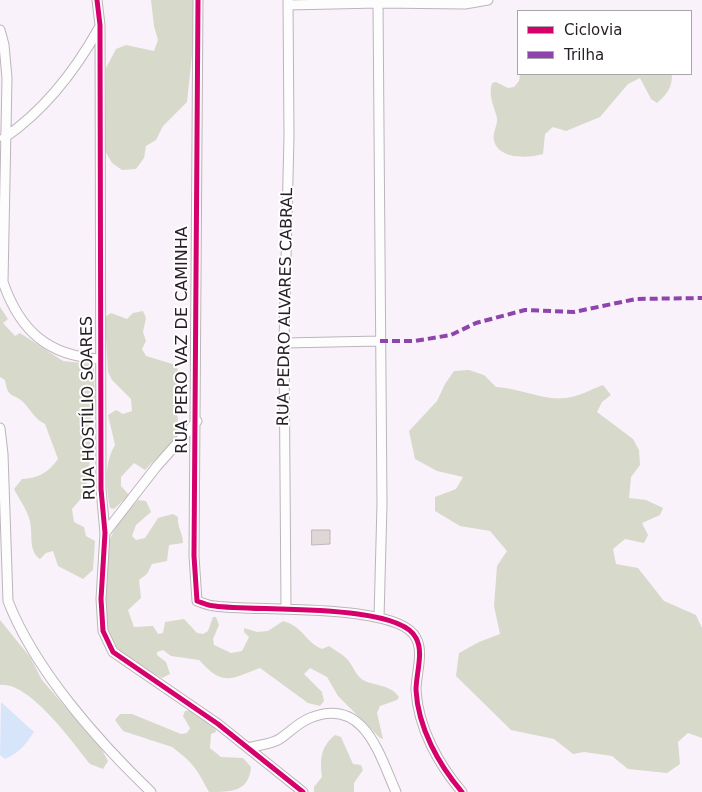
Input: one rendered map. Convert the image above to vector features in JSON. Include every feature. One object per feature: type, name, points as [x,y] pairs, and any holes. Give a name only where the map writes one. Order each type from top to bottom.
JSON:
[{"type":"street","name":"RUA HOSTÍLIO SOARES","points":[[97,0],[100,25],[101,489],[105,533],[101,599],[102,631],[113,652],[124,662],[198,710],[303,792]]},
{"type":"street","name":"RUA PERO VAZ DE CAMINHA","points":[[198,0],[197,601],[214,606],[286,608]]},
{"type":"street","name":"RUA PEDRO ALVARES CABRAL","points":[[286,608],[284,343],[288,136],[288,3],[465,4],[488,0]]},
{"type":"street","points":[[378,3],[382,513],[379,618]]},
{"type":"street","points":[[3,139],[36,114],[60,88],[84,55],[100,25]]},
{"type":"street","points":[[0,30],[4,45],[7,78],[3,139],[3,282],[11,304],[44,344],[66,353],[100,359]]},
{"type":"street","points":[[284,343],[380,341]]},
{"type":"street","points":[[105,533],[158,466],[197,421]]},
{"type":"street","points":[[0,428],[3,454],[4,599],[24,636],[69,702],[150,792]]},
{"type":"street","points":[[286,608],[379,618],[406,626],[414,632],[418,640],[416,691],[424,727],[439,764],[462,792]]},
{"type":"street","points":[[248,748],[280,739],[289,730],[310,718],[343,714],[357,721],[372,738],[396,792]]},
{"type":"shaded area","points":[[151,0],[193,0],[193,45],[187,102],[163,126],[156,140],[146,146],[144,158],[136,169],[122,170],[112,163],[105,151],[106,68],[116,49],[126,45],[154,51],[158,40],[154,26]]},
{"type":"shaded area","points":[[520,75],[672,75],[669,90],[657,103],[651,99],[640,78],[628,84],[600,117],[566,131],[553,127],[545,134],[543,154],[522,157],[502,152],[494,141],[497,118],[491,92],[492,83],[496,82],[508,88],[514,87],[519,81]]},
{"type":"shaded area","points":[[0,307],[8,319],[3,323],[15,336],[20,333],[63,361],[90,364],[94,369],[95,399],[89,428],[91,453],[85,494],[72,509],[74,522],[84,527],[86,536],[95,541],[93,570],[83,579],[58,566],[53,551],[46,553],[40,559],[36,555],[32,546],[29,518],[14,489],[22,479],[42,474],[58,459],[45,424],[36,418],[21,400],[10,394],[5,380],[0,377]]},
{"type":"shaded area","points":[[143,311],[146,318],[143,332],[146,341],[142,349],[146,356],[176,365],[179,373],[176,395],[179,435],[145,470],[134,463],[121,477],[121,486],[129,495],[114,509],[110,508],[107,484],[109,459],[115,445],[108,415],[116,410],[123,414],[132,411],[131,399],[112,380],[108,372],[105,317],[111,313],[127,319],[133,313]]},
{"type":"shaded area","points":[[469,370],[484,375],[496,387],[549,398],[580,395],[603,385],[611,395],[602,402],[597,412],[633,439],[639,450],[640,465],[631,477],[629,498],[646,500],[663,508],[660,515],[642,523],[648,535],[644,543],[625,539],[613,549],[616,564],[638,568],[664,601],[696,615],[702,628],[702,738],[688,733],[678,742],[680,764],[667,773],[628,769],[612,756],[584,752],[573,754],[554,739],[511,730],[456,676],[459,653],[479,642],[500,634],[494,606],[497,566],[507,551],[490,531],[460,526],[435,511],[435,497],[456,489],[463,477],[437,471],[415,459],[409,431],[437,401],[454,371]]},
{"type":"shaded area","points":[[138,500],[146,501],[151,512],[136,525],[132,536],[136,540],[145,538],[158,518],[173,514],[178,517],[183,543],[169,545],[167,561],[152,564],[147,574],[139,580],[141,598],[128,610],[134,627],[153,626],[158,634],[163,633],[165,622],[184,619],[197,633],[203,634],[208,631],[213,617],[216,617],[219,625],[213,639],[214,645],[231,653],[242,651],[249,637],[244,632],[244,628],[257,632],[268,631],[283,621],[290,624],[300,630],[316,646],[322,649],[329,646],[342,655],[363,680],[387,687],[399,697],[397,700],[380,706],[377,713],[383,739],[338,696],[327,677],[310,668],[304,674],[322,692],[324,701],[320,706],[308,703],[260,668],[233,678],[221,677],[214,674],[199,660],[171,656],[163,650],[157,652],[157,655],[166,662],[170,674],[162,678],[121,652],[115,646],[108,631],[106,605],[107,557],[113,532]]},
{"type":"shaded area","points":[[0,620],[30,657],[42,680],[101,748],[108,761],[103,769],[90,764],[62,729],[37,703],[11,686],[0,685]]},
{"type":"shaded area","points":[[192,710],[215,727],[216,732],[211,734],[210,748],[221,757],[243,758],[251,767],[250,775],[243,786],[231,791],[209,792],[194,767],[172,747],[123,731],[115,720],[120,714],[132,714],[181,734],[187,733],[190,728],[183,716],[185,711]]},
{"type":"shaded area","points":[[335,735],[341,737],[353,764],[361,765],[363,770],[354,783],[354,792],[314,792],[314,787],[322,777],[322,754],[326,744]]},
{"type":"water","points":[[1,702],[34,732],[22,748],[5,759],[0,755]]},
{"type":"building","points":[[312,530],[330,530],[330,544],[312,545]]},
{"type":"marked path","points":[[380,341],[415,341],[451,335],[476,323],[525,310],[574,312],[636,299],[702,298]]},
{"type":"cycle path","points":[[97,0],[100,25],[101,489],[105,533],[101,599],[103,631],[113,652],[218,724],[303,792]]},
{"type":"cycle path","points":[[198,0],[194,556],[197,601],[210,606],[234,608],[355,614],[383,619],[404,627],[416,638],[418,644],[420,656],[416,690],[425,732],[445,770],[462,792]]}]
